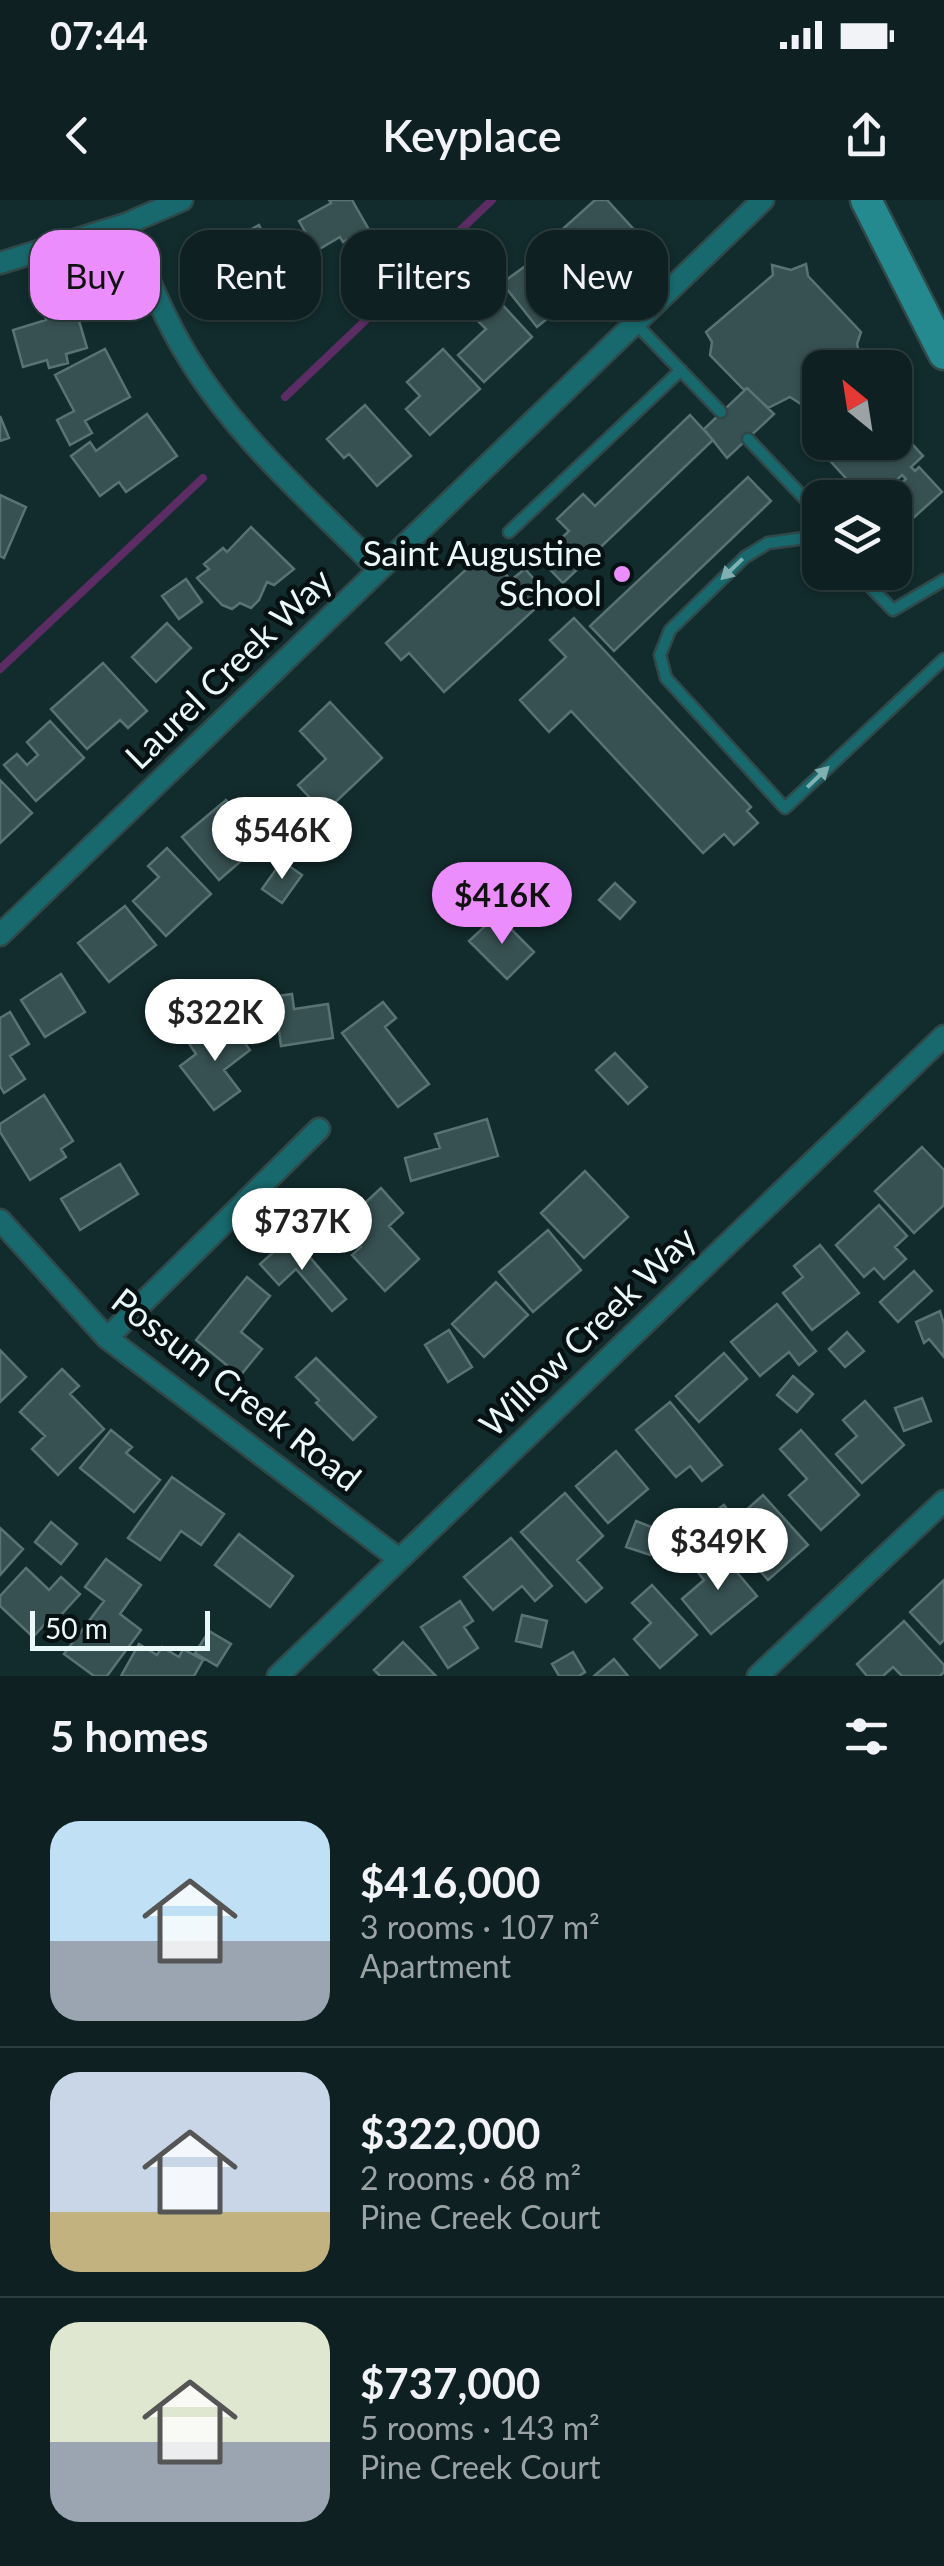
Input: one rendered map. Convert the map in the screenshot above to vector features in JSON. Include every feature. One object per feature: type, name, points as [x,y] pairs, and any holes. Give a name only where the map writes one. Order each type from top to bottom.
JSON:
[{"type":"street","points":[[0,263],[126,224],[182,200]]},
{"type":"street","name":"Laurel Creek Way","points":[[0,935],[763,200]]},
{"type":"street","points":[[866,200],[944,354]]},
{"type":"street","points":[[126,224],[161,310],[216,398],[378,570]]},
{"type":"street","name":"Willow Creek Way","points":[[278,1676],[944,1036]]},
{"type":"street","points":[[107,1338],[319,1129]]},
{"type":"street","name":"Possum Creek Road","points":[[0,1220],[107,1338],[399,1559]]},
{"type":"street","points":[[758,1676],[944,1501]]},
{"type":"lane","points":[[635,323],[721,412]]},
{"type":"lane","points":[[509,532],[681,370]]},
{"type":"lane","points":[[748,440],[802,496]]},
{"type":"lane","points":[[802,537],[768,542],[745,556],[670,630],[660,654],[666,678],[677,692],[785,808],[944,659]]},
{"type":"lane","points":[[874,590],[894,610],[944,580]]},
{"type":"building","points":[[329,200],[352,200],[368,228],[341,230],[341,239],[321,248],[321,230],[304,230],[299,221],[331,203]]},
{"type":"building","points":[[595,200],[607,200],[634,230],[562,230]]},
{"type":"building","points":[[806,264],[808,276],[861,332],[858,350],[802,350],[802,405],[790,397],[768,408],[710,355],[712,342],[706,332],[773,275],[772,265],[791,270]]},
{"type":"building","points":[[526,266],[526,313],[506,288],[506,280]]},
{"type":"building","points":[[506,309],[532,337],[484,382],[458,355],[486,329],[478,321],[506,320]]},
{"type":"building","points":[[46,320],[79,320],[87,348],[66,354],[68,363],[49,368],[47,360],[23,367],[13,330]]},
{"type":"building","points":[[105,349],[130,397],[85,421],[92,433],[70,445],[57,420],[74,411],[55,375]]},
{"type":"building","points":[[443,349],[480,389],[430,435],[406,409],[420,396],[407,382]]},
{"type":"building","points":[[747,388],[774,414],[727,458],[704,429]]},
{"type":"building","points":[[365,405],[411,456],[377,486],[349,454],[344,458],[327,439]]},
{"type":"building","points":[[147,414],[177,456],[126,492],[119,482],[100,496],[71,456],[90,442],[96,451]]},
{"type":"building","points":[[690,415],[713,440],[563,583],[540,559],[569,531],[557,519],[583,494],[595,506]]},
{"type":"building","points":[[0,416],[9,438],[0,441]]},
{"type":"building","points":[[912,444],[923,456],[911,467],[915,471],[919,467],[942,492],[912,519],[912,480],[905,480],[902,475],[897,480],[848,480],[829,460],[912,460]]},
{"type":"building","points":[[748,477],[771,501],[614,651],[590,626]]},
{"type":"building","points":[[0,495],[26,507],[4,558],[0,556]]},
{"type":"building","points":[[251,527],[294,569],[274,585],[267,582],[251,608],[240,603],[232,609],[222,605],[197,578],[209,569],[204,564],[223,548],[227,552]]},
{"type":"building","points":[[485,552],[511,580],[525,569],[549,596],[444,692],[409,653],[401,660],[386,643]]},
{"type":"building","points":[[186,579],[202,602],[179,619],[162,596]]},
{"type":"building","points":[[574,618],[751,807],[747,811],[758,823],[734,845],[724,834],[703,853],[571,711],[549,732],[520,700],[566,657],[550,640]]},
{"type":"building","points":[[167,623],[191,648],[156,682],[132,657]]},
{"type":"building","points":[[103,663],[147,711],[128,728],[120,720],[87,749],[51,709]]},
{"type":"building","points":[[330,702],[382,758],[324,813],[298,785],[326,759],[300,731]]},
{"type":"building","points":[[50,721],[84,758],[36,801],[4,765],[17,754],[27,765],[38,755],[27,742]]},
{"type":"building","points":[[0,780],[32,813],[0,843]]},
{"type":"building","points":[[226,800],[262,843],[219,880],[182,837]]},
{"type":"building","points":[[167,848],[211,894],[166,936],[133,901],[159,877],[148,866]]},
{"type":"building","points":[[282,861],[302,875],[282,903],[262,889]]},
{"type":"building","points":[[615,883],[635,902],[620,919],[599,900]]},
{"type":"building","points":[[125,906],[156,945],[109,982],[78,943]]},
{"type":"building","points":[[497,915],[534,952],[507,979],[469,941]]},
{"type":"building","points":[[61,974],[85,1012],[45,1037],[21,1000]]},
{"type":"building","points":[[292,994],[294,1009],[328,1004],[333,1038],[281,1046],[278,1024],[247,1029],[243,1001]]},
{"type":"building","points":[[383,1002],[396,1018],[385,1027],[429,1084],[398,1107],[342,1033]]},
{"type":"building","points":[[10,1012],[29,1044],[10,1056],[25,1079],[4,1093],[0,1086],[0,1018]]},
{"type":"building","points":[[210,1025],[218,1037],[232,1026],[250,1050],[224,1070],[240,1091],[214,1110],[180,1066],[196,1054],[188,1042]]},
{"type":"building","points":[[615,1053],[647,1087],[628,1104],[596,1070]]},
{"type":"building","points":[[44,1095],[73,1141],[61,1149],[66,1157],[30,1180],[0,1132],[0,1124]]},
{"type":"building","points":[[487,1119],[498,1156],[411,1181],[405,1158],[440,1148],[435,1134]]},
{"type":"building","points":[[922,1147],[944,1170],[944,1205],[914,1233],[875,1191]]},
{"type":"building","points":[[120,1164],[138,1194],[80,1230],[61,1199]]},
{"type":"building","points":[[585,1171],[628,1217],[584,1258],[541,1213]]},
{"type":"building","points":[[381,1188],[403,1213],[389,1226],[419,1259],[385,1291],[352,1255],[361,1247],[341,1225]]},
{"type":"building","points":[[879,1205],[907,1236],[895,1247],[906,1259],[884,1279],[874,1268],[864,1277],[836,1245]]},
{"type":"building","points":[[548,1230],[581,1270],[533,1312],[499,1272]]},
{"type":"building","points":[[287,1240],[303,1257],[307,1254],[346,1299],[332,1311],[296,1269],[279,1285],[260,1264]]},
{"type":"building","points":[[820,1245],[859,1293],[812,1330],[783,1293],[803,1277],[794,1266]]},
{"type":"building","points":[[914,1271],[932,1291],[898,1322],[880,1302]]},
{"type":"building","points":[[247,1277],[270,1296],[241,1332],[262,1349],[240,1376],[196,1340]]},
{"type":"building","points":[[496,1282],[528,1315],[484,1357],[452,1324]]},
{"type":"building","points":[[777,1304],[816,1351],[799,1365],[789,1352],[760,1376],[731,1342]]},
{"type":"building","points":[[940,1311],[944,1357],[929,1339],[924,1343],[916,1322]]},
{"type":"building","points":[[449,1330],[472,1367],[448,1382],[425,1345]]},
{"type":"building","points":[[847,1332],[864,1351],[845,1367],[829,1349]]},
{"type":"building","points":[[0,1350],[26,1377],[0,1402]]},
{"type":"building","points":[[724,1353],[747,1379],[699,1422],[676,1396]]},
{"type":"building","points":[[316,1358],[376,1417],[353,1440],[296,1377]]},
{"type":"building","points":[[62,1369],[79,1386],[70,1394],[104,1429],[58,1475],[32,1449],[45,1436],[20,1412]]},
{"type":"building","points":[[793,1376],[813,1394],[797,1412],[777,1395]]},
{"type":"building","points":[[922,1398],[931,1421],[904,1431],[895,1408]]},
{"type":"building","points":[[865,1401],[904,1445],[862,1483],[836,1454],[857,1436],[843,1420]]},
{"type":"building","points":[[670,1402],[722,1465],[702,1481],[690,1466],[676,1477],[636,1430]]},
{"type":"building","points":[[111,1430],[132,1447],[126,1453],[160,1480],[134,1512],[80,1468]]},
{"type":"building","points":[[801,1430],[859,1495],[821,1530],[789,1495],[807,1479],[780,1449]]},
{"type":"building","points":[[616,1451],[648,1489],[608,1523],[576,1486]]},
{"type":"building","points":[[172,1477],[224,1514],[201,1545],[181,1531],[160,1560],[128,1538]]},
{"type":"building","points":[[565,1493],[603,1536],[577,1560],[602,1588],[586,1602],[521,1532]]},
{"type":"building","points":[[763,1495],[808,1545],[768,1580],[740,1548],[762,1529],[745,1511]]},
{"type":"building","points":[[724,1505],[739,1526],[714,1544],[699,1522]]},
{"type":"building","points":[[636,1521],[659,1530],[650,1555],[626,1547]]},
{"type":"building","points":[[51,1522],[77,1544],[61,1564],[35,1542]]},
{"type":"building","points":[[0,1528],[23,1549],[0,1575]]},
{"type":"building","points":[[239,1534],[293,1576],[270,1607],[215,1565]]},
{"type":"building","points":[[511,1538],[552,1586],[535,1601],[522,1586],[493,1610],[464,1577]]},
{"type":"building","points":[[719,1551],[757,1596],[711,1634],[682,1599],[704,1580],[696,1570]]},
{"type":"building","points":[[106,1559],[141,1585],[120,1614],[141,1630],[107,1676],[94,1676],[64,1654],[104,1601],[85,1587]]},
{"type":"building","points":[[26,1568],[49,1590],[61,1577],[80,1594],[50,1627],[46,1623],[33,1637],[0,1606],[0,1596]]},
{"type":"building","points":[[944,1580],[944,1640],[940,1644],[910,1612]]},
{"type":"building","points":[[652,1585],[697,1635],[660,1668],[634,1639],[651,1623],[632,1603]]},
{"type":"building","points":[[460,1601],[473,1621],[464,1627],[478,1648],[448,1668],[421,1627]]},
{"type":"building","points":[[522,1615],[547,1621],[541,1647],[516,1641]]},
{"type":"building","points":[[904,1621],[944,1665],[944,1672],[940,1676],[902,1676],[893,1667],[883,1676],[867,1676],[857,1664]]},
{"type":"building","points":[[209,1631],[231,1644],[217,1666],[195,1653]]},
{"type":"building","points":[[403,1642],[436,1676],[380,1676],[374,1670]]},
{"type":"building","points":[[139,1644],[157,1655],[162,1647],[179,1657],[183,1649],[203,1660],[194,1676],[121,1676]]},
{"type":"building","points":[[573,1652],[585,1672],[579,1676],[559,1676],[552,1664]]},
{"type":"building","points":[[614,1659],[628,1676],[594,1676]]},
{"type":"waterway","points":[[285,397],[492,200]]},
{"type":"waterway","points":[[0,669],[203,478]]},
{"type":"place","name":"Saint Augustine School","points":[[622,574]]}]
